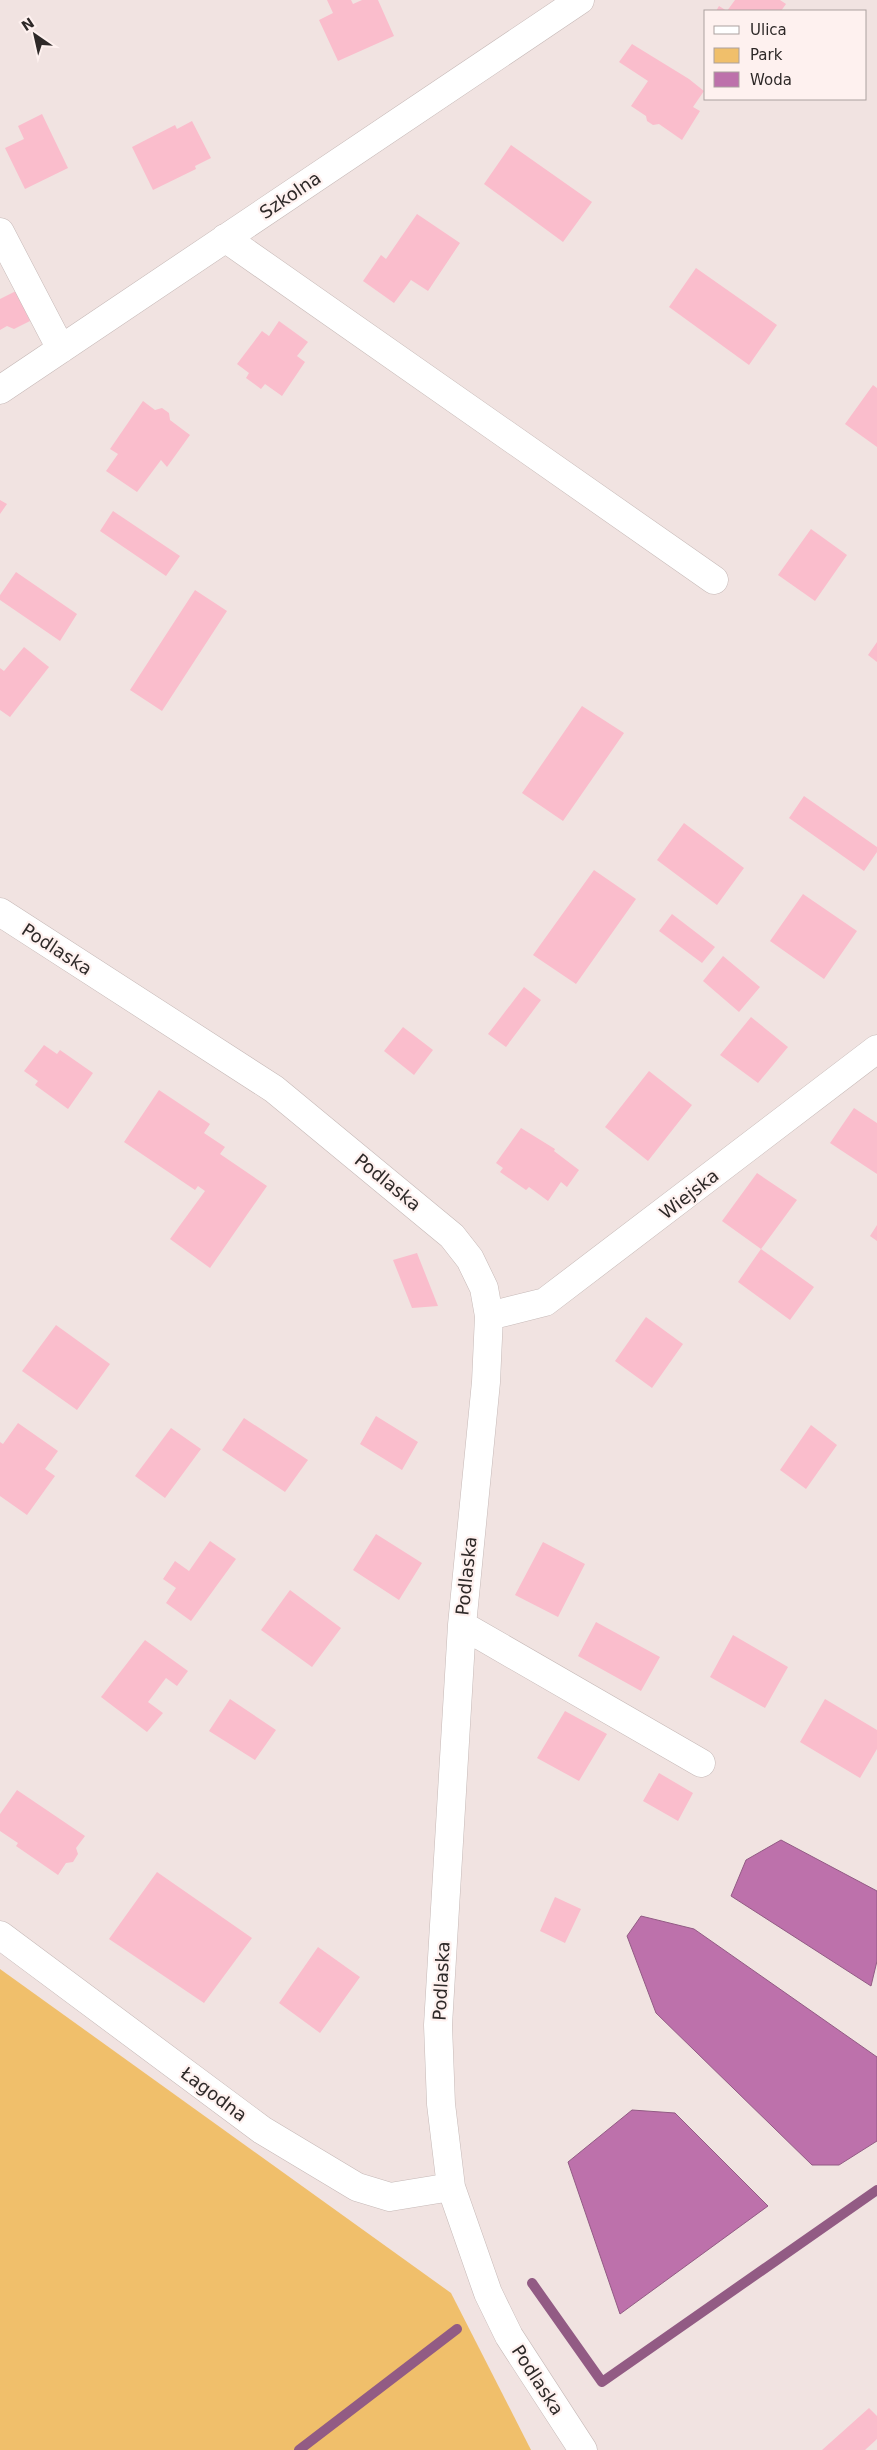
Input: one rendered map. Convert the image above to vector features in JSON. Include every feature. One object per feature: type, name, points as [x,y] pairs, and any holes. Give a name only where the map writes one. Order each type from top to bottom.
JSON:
[{"type":"street","name":"Szkolna","points":[[0,390],[580,0]]},
{"type":"street","points":[[0,232],[61,349]]},
{"type":"street","points":[[226,238],[714,580]]},
{"type":"street","name":"Podlaska","points":[[0,912],[274,1089],[452,1236],[470,1259],[484,1288],[489,1316],[486,1382],[462,1625],[438,2025],[441,2104],[451,2186],[484,2285],[509,2336],[583,2450]]},
{"type":"street","name":"Wiejska","points":[[489,1316],[545,1302],[877,1049]]},
{"type":"street","points":[[462,1625],[701,1762]]},
{"type":"street","name":"Łagodna","points":[[0,1935],[262,2130],[358,2187],[390,2197],[451,2186]]},
{"type":"green space","points":[[0,1969],[451,2293],[531,2450],[0,2450]]},
{"type":"water","points":[[781,1840],[877,1891],[877,1961],[871,1986],[731,1896],[746,1860]]},
{"type":"water","points":[[641,1916],[694,1929],[877,2057],[877,2141],[839,2165],[812,2165],[656,2013],[627,1936]]},
{"type":"water","points":[[632,2110],[675,2113],[768,2206],[620,2314],[568,2162]]},
{"type":"building","points":[[327,0],[351,0],[353,4],[362,0],[378,0],[394,36],[338,61],[319,20],[333,13]]},
{"type":"building","points":[[735,0],[780,0],[786,4],[782,10],[728,10]]},
{"type":"building","points":[[719,6],[725,10],[717,10]]},
{"type":"building","points":[[632,44],[689,79],[704,91],[693,107],[700,111],[682,140],[659,124],[653,125],[647,121],[646,116],[631,106],[648,81],[619,62]]},
{"type":"building","points":[[42,114],[68,168],[25,189],[5,148],[24,139],[18,126]]},
{"type":"building","points":[[192,121],[211,158],[195,166],[196,169],[153,190],[132,147],[175,125],[177,129]]},
{"type":"building","points":[[511,145],[592,202],[563,242],[484,184]]},
{"type":"building","points":[[417,214],[460,243],[428,291],[411,280],[394,303],[363,281],[381,255],[386,259]]},
{"type":"building","points":[[696,268],[777,325],[749,365],[669,307]]},
{"type":"building","points":[[16,291],[30,321],[14,329],[7,326],[0,330],[0,299]]},
{"type":"building","points":[[279,321],[308,342],[297,356],[305,362],[282,396],[265,384],[261,389],[246,378],[249,373],[237,364],[262,331],[269,336]]},
{"type":"building","points":[[873,385],[877,388],[877,447],[845,424]]},
{"type":"building","points":[[143,401],[155,410],[162,408],[169,413],[170,420],[190,435],[167,467],[161,460],[137,492],[106,471],[118,454],[110,449]]},
{"type":"building","points":[[0,500],[7,504],[0,514]]},
{"type":"building","points":[[113,511],[180,556],[166,576],[100,531]]},
{"type":"building","points":[[811,529],[847,555],[815,601],[778,575]]},
{"type":"building","points":[[16,572],[77,614],[60,641],[0,600],[0,595]]},
{"type":"building","points":[[195,590],[227,611],[162,711],[130,690]]},
{"type":"building","points":[[877,642],[877,662],[868,655]]},
{"type":"building","points":[[24,647],[49,667],[10,717],[0,710],[0,668],[4,671]]},
{"type":"building","points":[[582,706],[624,733],[563,821],[522,793]]},
{"type":"building","points":[[804,796],[877,847],[877,852],[864,871],[789,818]]},
{"type":"building","points":[[684,823],[744,868],[717,905],[657,860]]},
{"type":"building","points":[[594,870],[636,899],[576,984],[533,955]]},
{"type":"building","points":[[803,894],[857,931],[824,979],[770,941]]},
{"type":"building","points":[[672,914],[715,947],[702,963],[659,931]]},
{"type":"building","points":[[723,956],[760,987],[739,1012],[703,981]]},
{"type":"building","points":[[524,987],[541,1000],[506,1047],[488,1034]]},
{"type":"building","points":[[751,1017],[788,1047],[758,1083],[720,1055]]},
{"type":"building","points":[[403,1027],[433,1050],[414,1075],[384,1051]]},
{"type":"building","points":[[44,1045],[57,1054],[60,1050],[93,1073],[68,1109],[35,1085],[38,1081],[24,1071]]},
{"type":"building","points":[[649,1071],[692,1105],[648,1161],[605,1127]]},
{"type":"building","points":[[159,1090],[210,1124],[204,1133],[225,1147],[220,1154],[267,1186],[210,1268],[170,1239],[205,1191],[198,1186],[195,1190],[124,1142]]},
{"type":"building","points":[[854,1108],[877,1123],[877,1174],[830,1143]]},
{"type":"building","points":[[521,1128],[555,1149],[554,1151],[579,1170],[567,1187],[561,1182],[548,1201],[529,1187],[526,1190],[500,1172],[503,1168],[496,1163]]},
{"type":"building","points":[[757,1173],[797,1200],[761,1249],[722,1221]]},
{"type":"building","points":[[877,1225],[877,1241],[870,1236]]},
{"type":"building","points":[[761,1249],[814,1287],[790,1320],[738,1282]]},
{"type":"building","points":[[417,1253],[438,1306],[412,1308],[393,1260]]},
{"type":"building","points":[[646,1317],[683,1344],[652,1388],[615,1361]]},
{"type":"building","points":[[56,1325],[110,1364],[77,1410],[22,1371]]},
{"type":"building","points":[[376,1416],[418,1442],[402,1470],[360,1444]]},
{"type":"building","points":[[244,1418],[308,1460],[285,1492],[222,1450]]},
{"type":"building","points":[[18,1423],[58,1451],[45,1469],[55,1476],[27,1515],[0,1496],[0,1442],[3,1444]]},
{"type":"building","points":[[811,1425],[837,1445],[806,1489],[780,1470]]},
{"type":"building","points":[[171,1428],[201,1449],[165,1498],[135,1476]]},
{"type":"building","points":[[376,1534],[422,1563],[399,1600],[353,1570]]},
{"type":"building","points":[[210,1541],[236,1559],[191,1621],[166,1603],[176,1588],[163,1579],[175,1561],[189,1571]]},
{"type":"building","points":[[543,1542],[585,1564],[558,1617],[515,1595]]},
{"type":"building","points":[[290,1590],[341,1628],[312,1667],[261,1630]]},
{"type":"building","points":[[596,1622],[660,1657],[641,1691],[578,1656]]},
{"type":"building","points":[[733,1635],[788,1667],[765,1708],[710,1677]]},
{"type":"building","points":[[145,1640],[188,1671],[177,1686],[166,1678],[148,1702],[163,1713],[147,1732],[101,1697]]},
{"type":"building","points":[[230,1699],[276,1730],[255,1760],[209,1731]]},
{"type":"building","points":[[825,1699],[877,1730],[877,1749],[860,1778],[800,1742]]},
{"type":"building","points":[[565,1711],[607,1734],[579,1781],[537,1758]]},
{"type":"building","points":[[659,1773],[693,1793],[678,1821],[643,1801]]},
{"type":"building","points":[[17,1790],[85,1836],[76,1848],[78,1854],[73,1862],[66,1863],[58,1875],[16,1846],[18,1843],[0,1831],[0,1814]]},
{"type":"building","points":[[157,1872],[252,1938],[204,2003],[109,1939]]},
{"type":"building","points":[[555,1897],[581,1909],[565,1943],[540,1931]]},
{"type":"building","points":[[318,1947],[360,1977],[320,2033],[279,2003]]},
{"type":"building","points":[[869,2408],[877,2416],[877,2439],[865,2450],[822,2450]]},
{"type":"waterway","points":[[532,2283],[602,2382],[877,2190]]},
{"type":"waterway","points":[[299,2450],[457,2329]]}]
